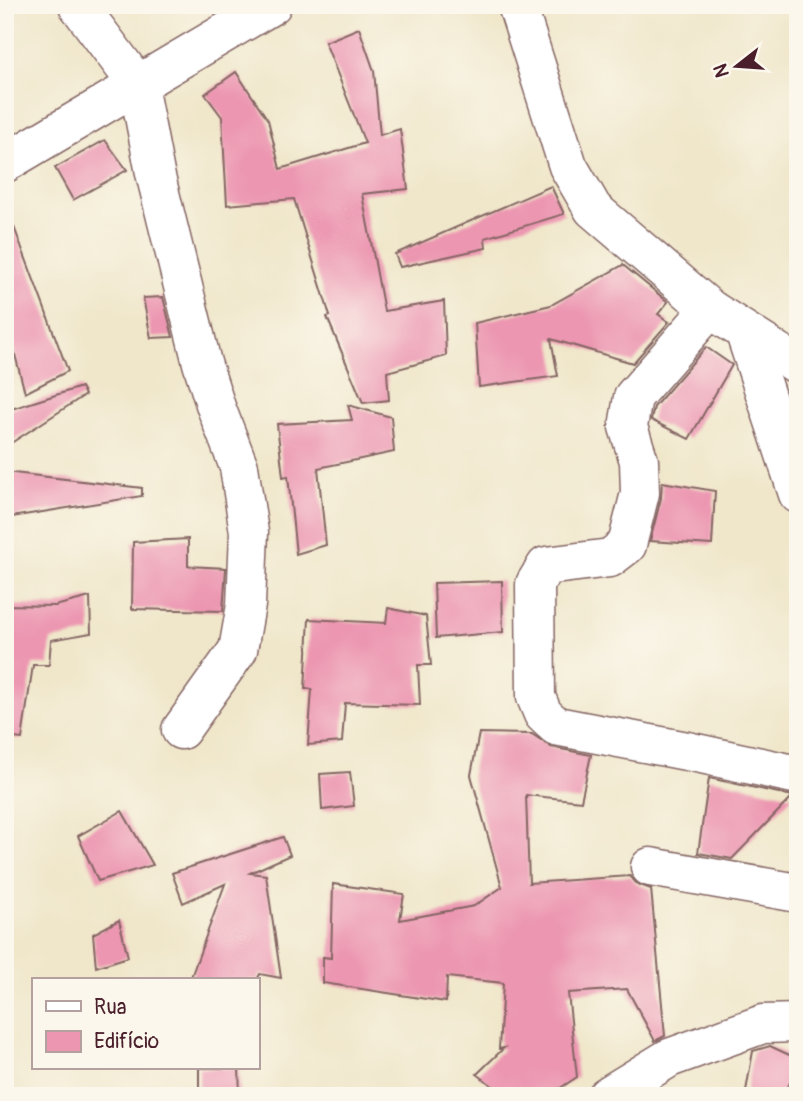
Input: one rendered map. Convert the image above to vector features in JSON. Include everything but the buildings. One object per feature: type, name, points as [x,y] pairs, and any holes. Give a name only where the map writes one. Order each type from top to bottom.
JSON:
[{"type":"street","points":[[78,5],[138,85],[155,173],[202,363],[239,467],[249,532],[246,605],[238,650],[181,730]]},
{"type":"street","points":[[5,163],[272,5]]},
{"type":"street","points":[[517,5],[568,166],[593,209],[710,309],[798,365]]},
{"type":"street","points":[[710,309],[633,397],[628,427],[639,461],[640,493],[627,545],[610,558],[546,566],[535,584],[536,697],[543,714],[556,726],[798,775]]},
{"type":"street","points":[[745,333],[798,494]]},
{"type":"street","points":[[650,867],[798,893]]},
{"type":"street","points":[[607,1096],[668,1058],[763,1024],[798,1023]]}]
